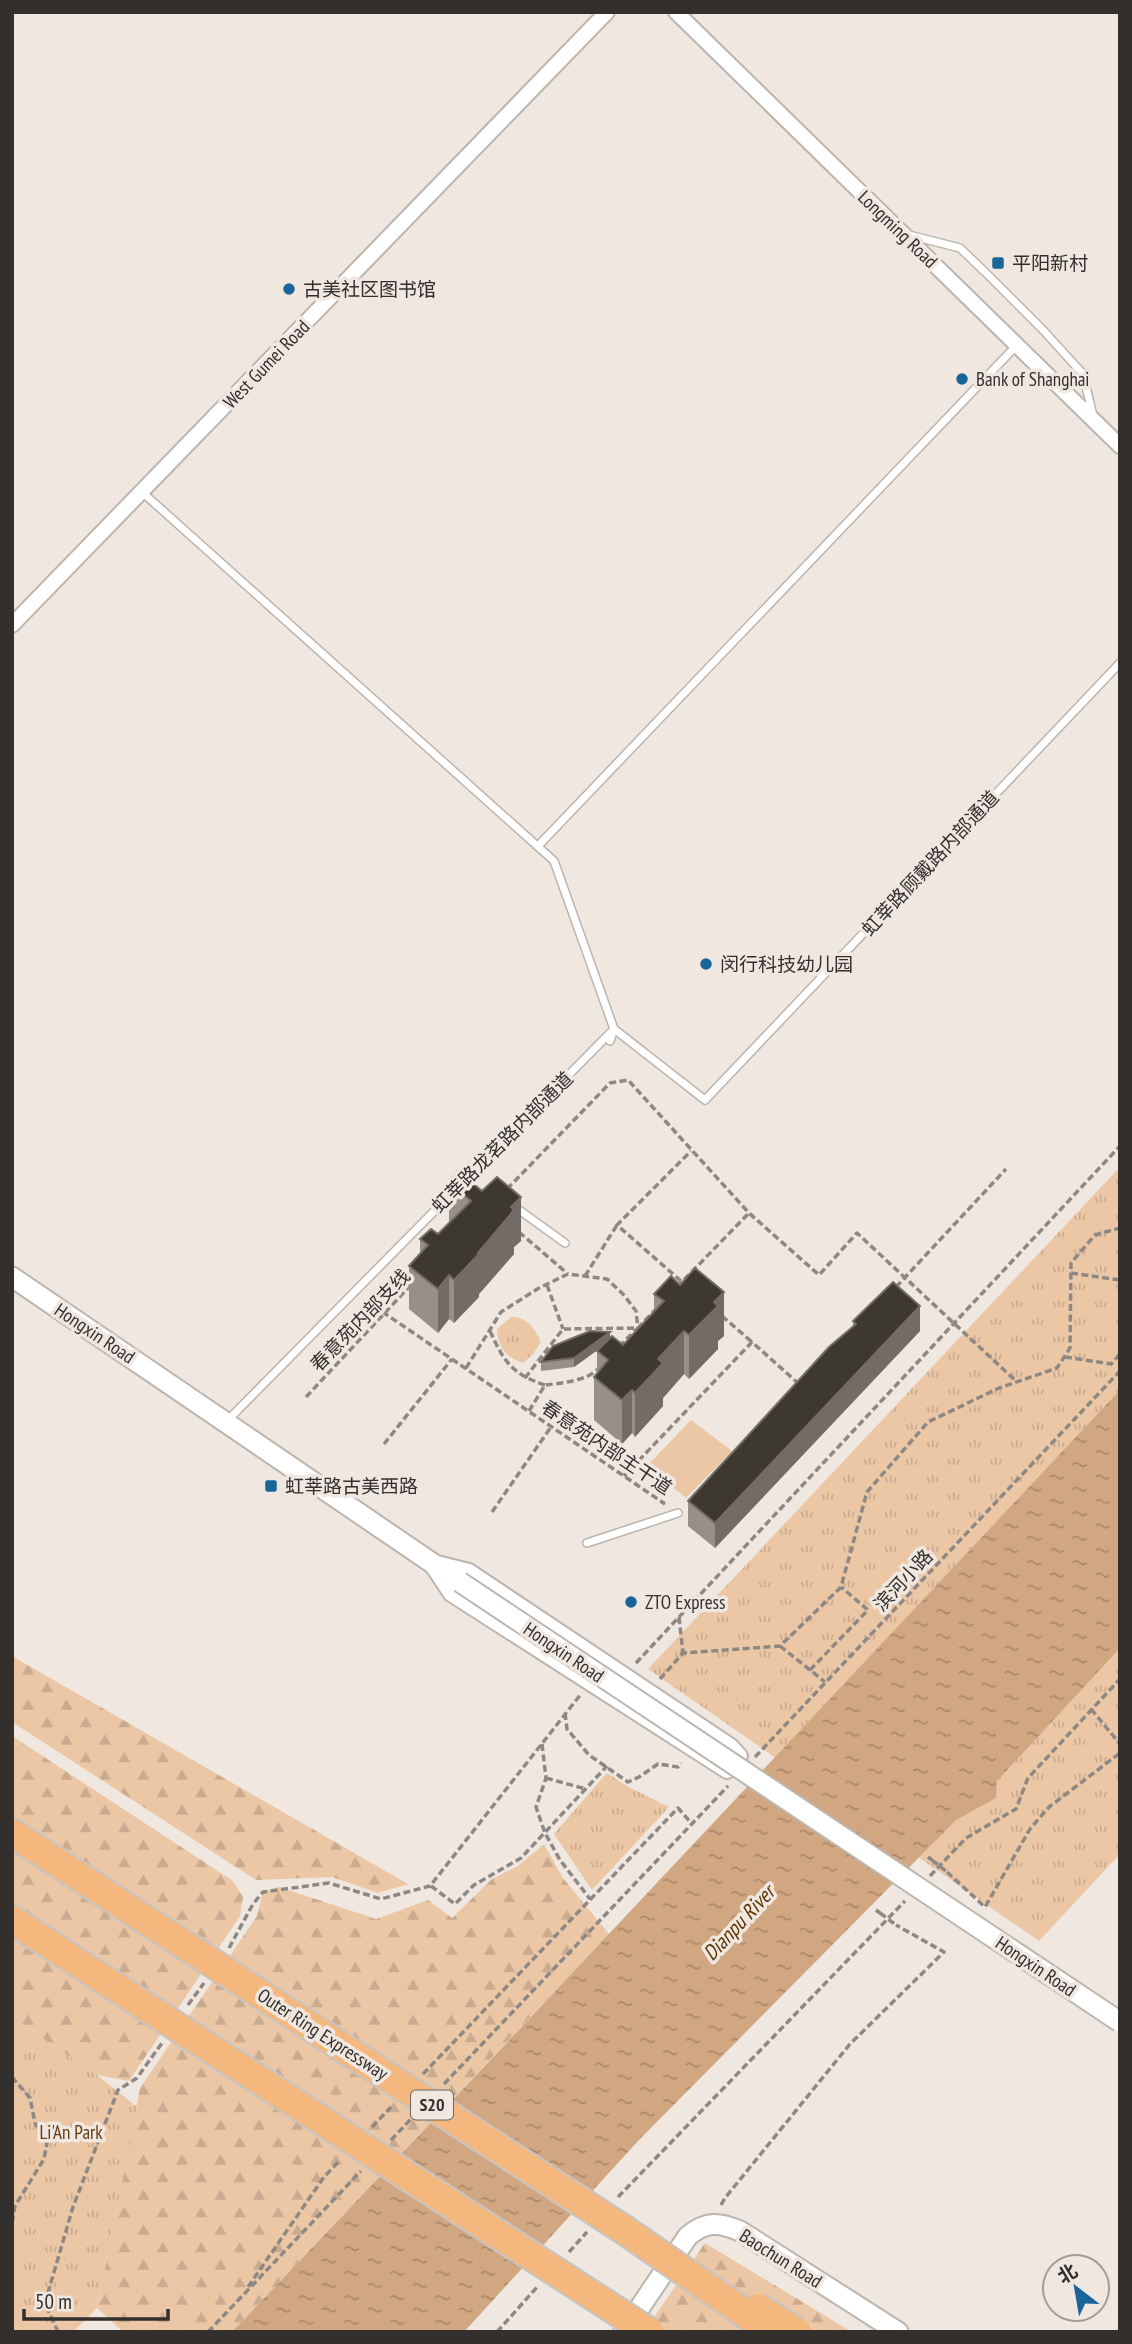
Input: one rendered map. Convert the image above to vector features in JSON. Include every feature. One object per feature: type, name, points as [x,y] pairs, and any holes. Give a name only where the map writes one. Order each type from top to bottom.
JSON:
[{"type":"highway","name":"Outer Ring Expressway","points":[[12,1833],[623,2229],[772,2332]]},
{"type":"highway","points":[[12,1920],[649,2332]]},
{"type":"highway","points":[[623,2229],[797,2332]]},
{"type":"highway","points":[[580,2288],[636,2332]]},
{"type":"street","name":"West Gumei Road","points":[[12,625],[607,12]]},
{"type":"street","name":"Longming Road","points":[[676,12],[1120,446]]},
{"type":"street","name":"Hongxin Road","points":[[12,1277],[460,1582],[1120,2022]]},
{"type":"street","points":[[429,1561],[469,1571],[731,1745],[740,1756],[727,1772],[451,1594],[429,1561]]},
{"type":"street","points":[[623,2332],[688,2236],[700,2227],[712,2223]]},
{"type":"street","name":"Baochun Road","points":[[712,2223],[724,2224],[740,2231],[898,2332]]},
{"type":"lane","points":[[902,234],[960,248],[1044,330],[1083,374],[1094,420]]},
{"type":"lane","points":[[538,846],[1017,345]]},
{"type":"lane","points":[[142,492],[554,861],[614,1029],[610,1041]]},
{"type":"lane","name":"虹莘路顾戴路内部通道","points":[[614,1029],[705,1100],[1120,663]]},
{"type":"lane","name":"虹莘路龙茗路内部通道","points":[[226,1422],[614,1029]]},
{"type":"lane","points":[[500,1196],[565,1243]]},
{"type":"lane","points":[[587,1543],[678,1513]]},
{"type":"path","points":[[500,1196],[610,1083],[628,1080],[749,1213],[819,1275],[856,1233],[1017,1382]]},
{"type":"path","points":[[625,1675],[1120,1146]]},
{"type":"path","points":[[585,1276],[617,1225],[691,1152]]},
{"type":"path","points":[[895,1288],[1006,1170]]},
{"type":"path","points":[[673,1291],[749,1213]]},
{"type":"path","points":[[617,1225],[682,1282]]},
{"type":"path","points":[[649,1691],[683,1653],[780,1646],[841,1587],[867,1492],[928,1422],[999,1388],[1057,1368],[1070,1348],[1071,1263],[1095,1235],[1120,1228]]},
{"type":"path","points":[[519,1232],[568,1274]]},
{"type":"path","points":[[1071,1273],[1120,1280]]},
{"type":"path","points":[[466,1368],[501,1312],[568,1274],[607,1279],[636,1311],[638,1328]]},
{"type":"path","name":"春意苑内部支线","points":[[306,1397],[413,1284]]},
{"type":"path","points":[[547,1284],[563,1329]]},
{"type":"path","name":"春意苑内部主干道","points":[[354,1293],[678,1513]]},
{"type":"path","points":[[617,1349],[665,1300]]},
{"type":"path","points":[[722,1316],[801,1386]]},
{"type":"path","points":[[598,1337],[601,1328]]},
{"type":"path","points":[[563,1329],[638,1328]]},
{"type":"path","points":[[525,1378],[563,1329]]},
{"type":"path","points":[[490,1331],[499,1353],[508,1365],[525,1378],[545,1385],[565,1383],[594,1373],[602,1365]]},
{"type":"path","points":[[624,1476],[752,1342]]},
{"type":"path","points":[[1065,1357],[1111,1364],[1120,1354]]},
{"type":"path","points":[[541,1357],[553,1359]]},
{"type":"path","points":[[384,1444],[452,1359]]},
{"type":"path","name":"滨河小路","points":[[752,1760],[1120,1371]]},
{"type":"path","points":[[529,1411],[545,1385]]},
{"type":"path","points":[[492,1512],[551,1427]]},
{"type":"path","points":[[810,1670],[868,1610],[841,1587]]},
{"type":"path","points":[[679,1617],[683,1653]]},
{"type":"path","points":[[780,1646],[825,1683]]},
{"type":"path","points":[[929,1877],[966,1839],[1016,1809],[1028,1778],[1120,1679]]},
{"type":"path","points":[[1091,1709],[1120,1744]]},
{"type":"path","points":[[565,1713],[567,1729],[589,1755],[628,1782],[658,1764],[678,1767]]},
{"type":"path","points":[[542,1743],[545,1778],[536,1807],[545,1833],[560,1860],[590,1899]]},
{"type":"path","points":[[930,1859],[985,1908],[1030,1829],[1049,1807],[1120,1754]]},
{"type":"path","points":[[430,1886],[455,1903],[474,1885],[521,1858],[607,1766]]},
{"type":"path","points":[[545,1778],[586,1789]]},
{"type":"path","points":[[442,2087],[734,1780]]},
{"type":"path","points":[[419,2078],[678,1808],[692,1824]]},
{"type":"path","points":[[619,2197],[906,1900]]},
{"type":"path","points":[[712,2223],[724,2198],[850,2044],[944,1952],[896,1925],[878,1911]]},
{"type":"path","points":[[12,2077],[30,2098],[35,2123],[47,2143],[44,2159],[15,2206],[12,2223]]},
{"type":"path","points":[[372,2128],[400,2098]]},
{"type":"path","points":[[384,2147],[413,2117]]},
{"type":"path","points":[[240,2299],[324,2178],[343,2158]]},
{"type":"path","points":[[208,2332],[365,2167]]},
{"type":"path","points":[[562,2259],[590,2228]]},
{"type":"path","points":[[496,2332],[544,2280]]},
{"type":"green space","points":[[1120,1167],[1120,1854],[1039,1941],[648,1669]]},
{"type":"green space","points":[[511,1317],[530,1324],[541,1342],[523,1363],[511,1358],[499,1341],[497,1329]]},
{"type":"green space","points":[[691,1420],[732,1451],[686,1498],[647,1466]]},
{"type":"green space","points":[[12,1656],[408,1884],[378,1893],[332,1877],[256,1880],[12,1722]]},
{"type":"green space","points":[[12,1736],[233,1881],[243,1897],[240,1916],[129,2081],[97,2075],[12,2018]]},
{"type":"green space","points":[[607,1773],[669,1807],[592,1890],[554,1834]]},
{"type":"green space","points":[[544,1844],[563,1878],[609,1934],[232,2332],[123,2332],[97,2308],[140,2088],[257,1916],[263,1892],[279,1887],[376,1919],[428,1900],[452,1918],[492,1879],[518,1866]]},
{"type":"green space","name":"Li'An Park","points":[[12,2018],[97,2075],[137,2107],[97,2308],[73,2332],[12,2332]]},
{"type":"green space","points":[[705,2243],[852,2332],[644,2332]]},
{"type":"water","name":"Dianpu River","points":[[1120,1390],[1120,1648],[997,1781],[996,1798],[956,1820],[638,2141],[464,2332],[232,2332],[497,2053]]},
{"type":"building","points":[[458,1171],[482,1191],[497,1177],[521,1197],[511,1207],[514,1210],[479,1254],[454,1280],[449,1275],[438,1289],[409,1266],[428,1245],[420,1239],[431,1229],[438,1234],[471,1201],[449,1182]]},
{"type":"building","points":[[695,1268],[724,1292],[714,1302],[718,1306],[689,1335],[684,1331],[658,1359],[663,1363],[635,1393],[632,1390],[622,1400],[594,1377],[608,1360],[597,1351],[612,1336],[623,1345],[664,1301],[654,1294],[671,1276],[680,1285]]},
{"type":"building","points":[[893,1282],[920,1306],[715,1523],[688,1501],[829,1347],[856,1324],[853,1321]]},
{"type":"building","points":[[590,1331],[610,1332],[574,1358],[541,1362],[553,1346]]},
{"type":"place","name":"平阳新村","points":[[998,263]]},
{"type":"place","name":"古美社区图书馆","points":[[289,289]]},
{"type":"place","name":"Bank of Shanghai","points":[[962,379]]},
{"type":"place","name":"闵行科技幼儿园","points":[[706,964]]},
{"type":"place","name":"虹莘路古美西路","points":[[271,1486]]},
{"type":"place","name":"ZTO Express","points":[[631,1602]]}]
